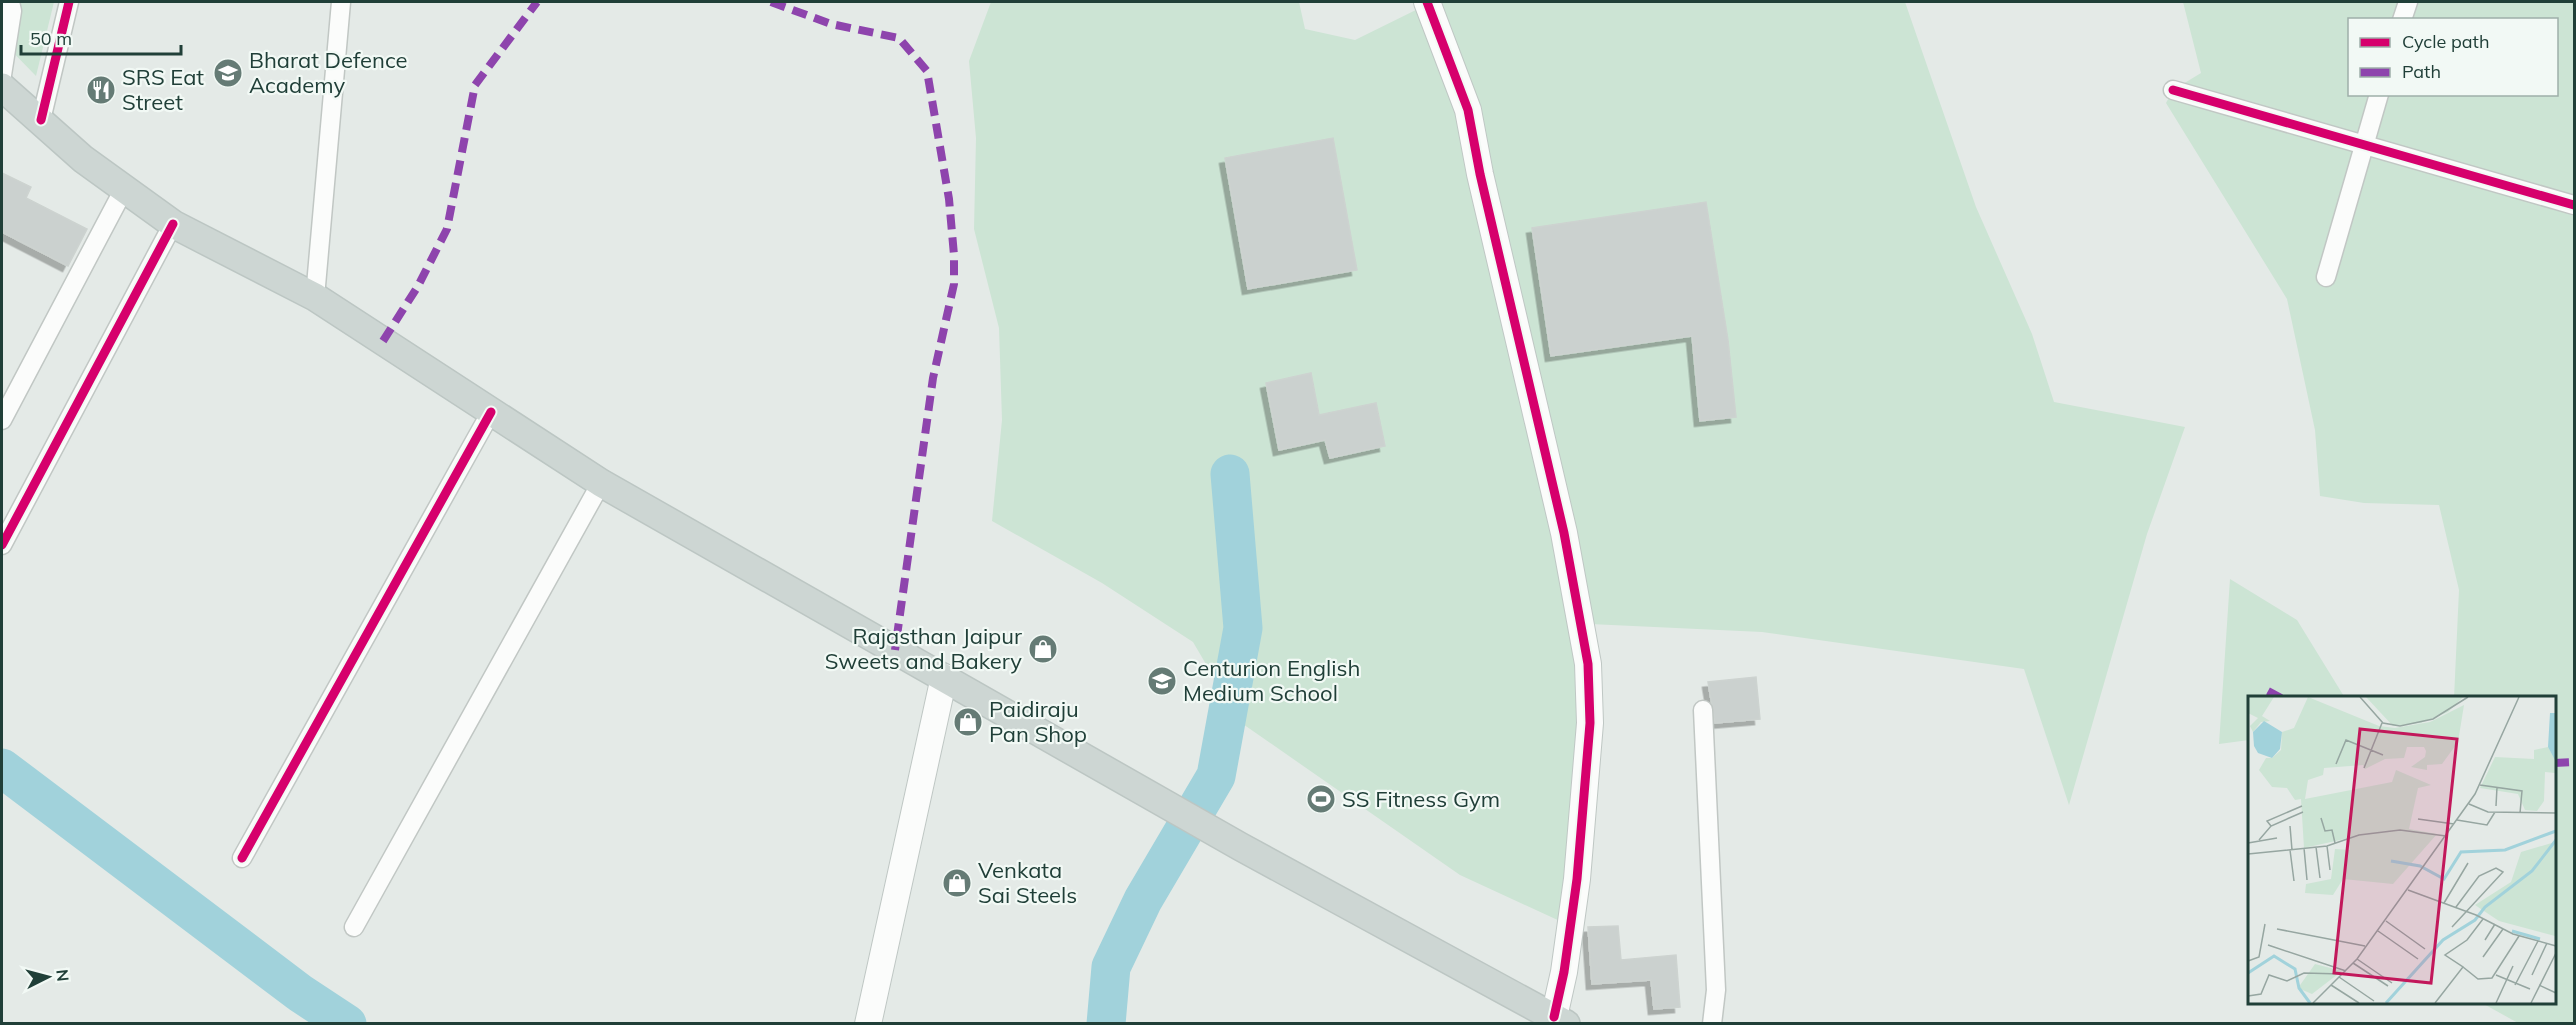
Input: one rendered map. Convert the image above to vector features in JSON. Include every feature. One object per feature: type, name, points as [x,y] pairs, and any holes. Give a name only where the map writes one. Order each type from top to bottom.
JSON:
[{"type":"main road","points":[[2,87],[83,159],[172,224],[315,297],[601,483],[1170,804],[1241,847],[1560,1020]]},
{"type":"street","points":[[2,75],[12,11],[10,2]]},
{"type":"street","points":[[41,120],[69,2]]},
{"type":"street","points":[[315,297],[341,2]]},
{"type":"street","points":[[1427,2],[1468,110],[1480,174],[1564,533],[1588,664],[1590,723],[1578,867],[1560,1020]]},
{"type":"street","points":[[2173,90],[2574,205]]},
{"type":"street","points":[[2326,277],[2378,96]]},
{"type":"street","points":[[2,420],[124,189]]},
{"type":"street","points":[[2,545],[172,224]]},
{"type":"street","points":[[242,858],[491,411]]},
{"type":"street","points":[[354,927],[601,483]]},
{"type":"street","points":[[868,1023],[944,677]]},
{"type":"street","points":[[1703,710],[1716,990],[1712,1023]]},
{"type":"green space","points":[[2,2],[54,2],[36,76],[2,41]]},
{"type":"green space","points":[[991,2],[1299,2],[1305,29],[1355,40],[1428,4],[1427,2],[1905,2],[1976,207],[2032,334],[2054,402],[2185,427],[2147,534],[2069,805],[2024,669],[1762,632],[1590,624],[1562,922],[1460,875],[1240,722],[1193,642],[1102,583],[992,521],[1002,420],[999,328],[974,229],[976,138],[969,61]]},
{"type":"green space","points":[[2183,2],[2574,2],[2574,1023],[2518,1023],[2484,1004],[2555,1004],[2555,696],[2454,696],[2459,590],[2439,505],[2364,503],[2320,496],[2315,430],[2287,299],[2166,103],[2173,90],[2201,73]]},
{"type":"green space","points":[[2230,579],[2297,620],[2344,696],[2248,696],[2248,740],[2219,744]]},
{"type":"building","points":[[1333,138],[1357,270],[1248,289],[1225,158]]},
{"type":"building","points":[[2,173],[31,187],[26,198],[87,229],[68,266],[2,232]]},
{"type":"building","points":[[1706,202],[1728,340],[1736,417],[1700,421],[1692,336],[1551,356],[1532,228]]},
{"type":"building","points":[[1311,373],[1319,415],[1376,403],[1385,446],[1330,458],[1325,440],[1279,450],[1266,383]]},
{"type":"building","points":[[1756,677],[1760,719],[1715,723],[1708,682]]},
{"type":"building","points":[[1618,926],[1621,960],[1676,955],[1680,1007],[1654,1009],[1651,980],[1592,984],[1588,927]]},
{"type":"waterway","points":[[1106,1024],[1111,967],[1143,900],[1216,776],[1243,628],[1230,474]]},
{"type":"waterway","points":[[2,768],[300,993],[347,1024]]},
{"type":"marked path","points":[[383,341],[418,286],[447,229],[475,85],[537,2]]},
{"type":"marked path","points":[[771,2],[831,24],[899,38],[927,71],[949,199],[954,284],[933,378],[895,650]]},
{"type":"marked path","points":[[2268,691],[2277,696]]},
{"type":"marked path","points":[[2555,763],[2574,762]]},
{"type":"cycle path","points":[[41,120],[69,2]]},
{"type":"cycle path","points":[[1427,2],[1468,110],[1480,174],[1564,533],[1588,664],[1590,723],[1577,879],[1564,972],[1554,1017]]},
{"type":"cycle path","points":[[2173,90],[2574,205]]},
{"type":"cycle path","points":[[2,545],[173,224]]},
{"type":"cycle path","points":[[242,858],[491,412]]},
{"type":"place","name":"Bharat Defence Academy","points":[[228,73]]},
{"type":"place","name":"SRS Eat Street","points":[[101,90]]},
{"type":"place","name":"Rajasthan Jaipur Sweets and Bakery","points":[[1043,649]]},
{"type":"place","name":"Centurion English Medium School","points":[[1162,681]]},
{"type":"place","name":"Paidiraju Pan Shop","points":[[968,722]]},
{"type":"place","name":"SS Fitness Gym","points":[[1321,799]]},
{"type":"place","name":"Venkata Sai Steels","points":[[957,883]]}]
